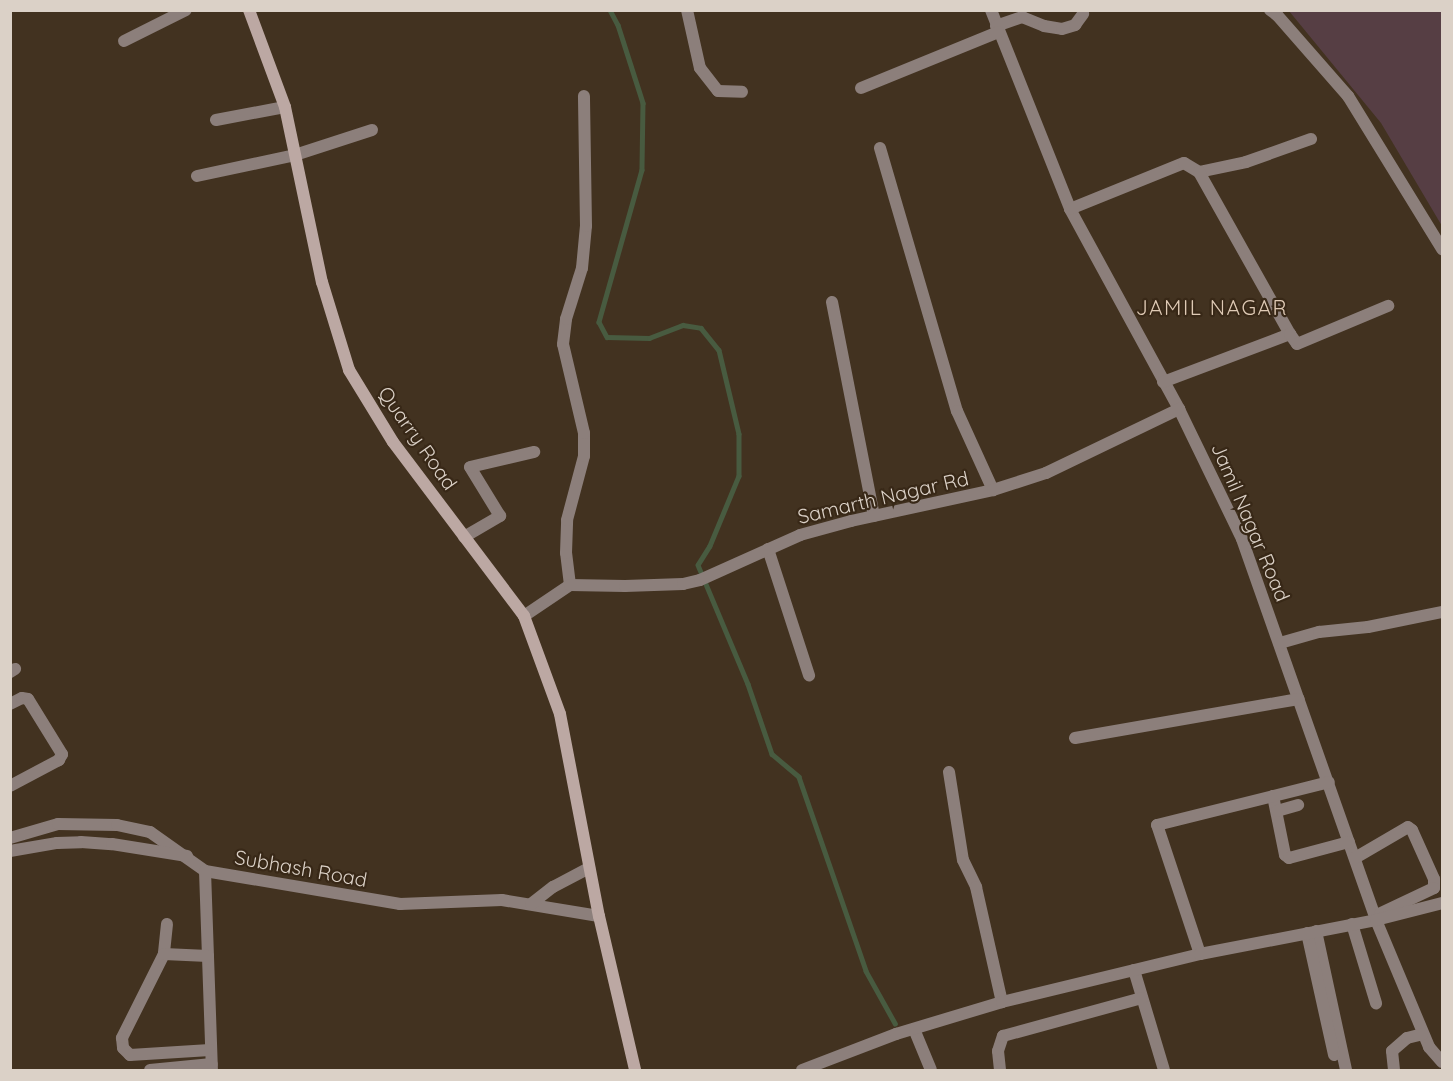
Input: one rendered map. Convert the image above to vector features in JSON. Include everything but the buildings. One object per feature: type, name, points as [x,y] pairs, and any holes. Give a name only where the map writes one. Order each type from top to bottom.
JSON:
[{"type":"main road","name":"Quarry Road","points":[[249,10],[285,107],[322,282],[349,370],[393,442],[524,616],[561,714],[599,916],[636,1071]]},
{"type":"street","points":[[124,41],[186,10]]},
{"type":"street","points":[[687,10],[700,68],[718,91],[742,92]]},
{"type":"street","name":"Jamil Nagar Road","points":[[991,10],[1070,209],[1179,409],[1242,539],[1375,918],[1429,1047],[1443,1062]]},
{"type":"street","points":[[1270,10],[1277,15],[1348,96],[1443,249]]},
{"type":"street","points":[[861,88],[1022,17],[1044,26],[1062,29],[1075,25],[1083,14]]},
{"type":"street","points":[[524,616],[570,585],[566,553],[567,520],[584,456],[584,434],[563,344],[566,319],[582,268],[586,226],[584,96]]},
{"type":"street","points":[[216,120],[285,107]]},
{"type":"street","points":[[197,176],[295,155],[372,130]]},
{"type":"street","points":[[1199,172],[1246,162],[1311,139]]},
{"type":"street","points":[[880,148],[957,411],[993,490]]},
{"type":"street","points":[[1070,209],[1184,163],[1199,172],[1297,344],[1388,306]]},
{"type":"street","points":[[832,302],[874,516]]},
{"type":"street","points":[[1163,382],[1290,334]]},
{"type":"street","name":"Samarth Nagar Rd","points":[[570,585],[683,584],[704,579],[800,535],[993,490],[1046,473],[1179,409]]},
{"type":"street","points":[[464,537],[500,516],[470,467],[534,452]]},
{"type":"street","points":[[768,549],[809,675]]},
{"type":"street","points":[[1280,643],[1319,632],[1368,627],[1443,612]]},
{"type":"street","points":[[10,704],[22,698],[28,699],[62,754],[59,760],[10,786]]},
{"type":"street","points":[[1075,738],[1299,699]]},
{"type":"street","points":[[949,772],[963,860],[976,887],[1002,1002]]},
{"type":"street","points":[[1200,954],[1157,825],[1329,782]]},
{"type":"street","points":[[1273,796],[1285,855],[1289,858],[1349,842]]},
{"type":"street","points":[[1277,811],[1298,805]]},
{"type":"street","name":"Subhash Road","points":[[10,838],[58,824],[117,825],[150,832],[188,856],[205,871],[400,904],[502,900],[531,904],[556,911],[599,916]]},
{"type":"street","points":[[1354,858],[1408,827],[1434,879],[1434,888],[1375,918]]},
{"type":"street","points":[[10,851],[57,843],[81,842],[112,844],[188,856]]},
{"type":"street","points":[[531,904],[553,887],[589,868]]},
{"type":"street","points":[[150,1071],[212,1067],[205,871]]},
{"type":"street","points":[[802,1071],[914,1029],[1002,1002],[1200,954],[1352,924],[1443,903]]},
{"type":"street","points":[[167,924],[164,954],[122,1038],[123,1048],[130,1055],[210,1050]]},
{"type":"street","points":[[1352,924],[1376,1003]]},
{"type":"street","points":[[1311,932],[1338,1071]]},
{"type":"street","points":[[1311,932],[1346,1071]]},
{"type":"street","points":[[164,954],[208,956]]},
{"type":"street","points":[[1134,970],[1164,1071]]},
{"type":"street","points":[[999,1071],[998,1052],[1003,1036],[1142,998]]},
{"type":"street","points":[[914,1029],[931,1071]]},
{"type":"street","points":[[1394,1071],[1392,1051],[1407,1038],[1423,1034]]},
{"type":"shaded area","points":[[1289,11],[1442,11],[1442,226],[1381,123]]},
{"type":"waterway","points":[[610,10],[618,25],[643,103],[642,170],[599,322],[607,337],[649,338],[683,325],[701,328],[719,350],[739,434],[739,476],[710,546],[698,565],[748,684],[772,754],[799,777],[866,971],[895,1023]]},
{"type":"district","name":"JAMIL NAGAR","points":[[1212,307]]}]
